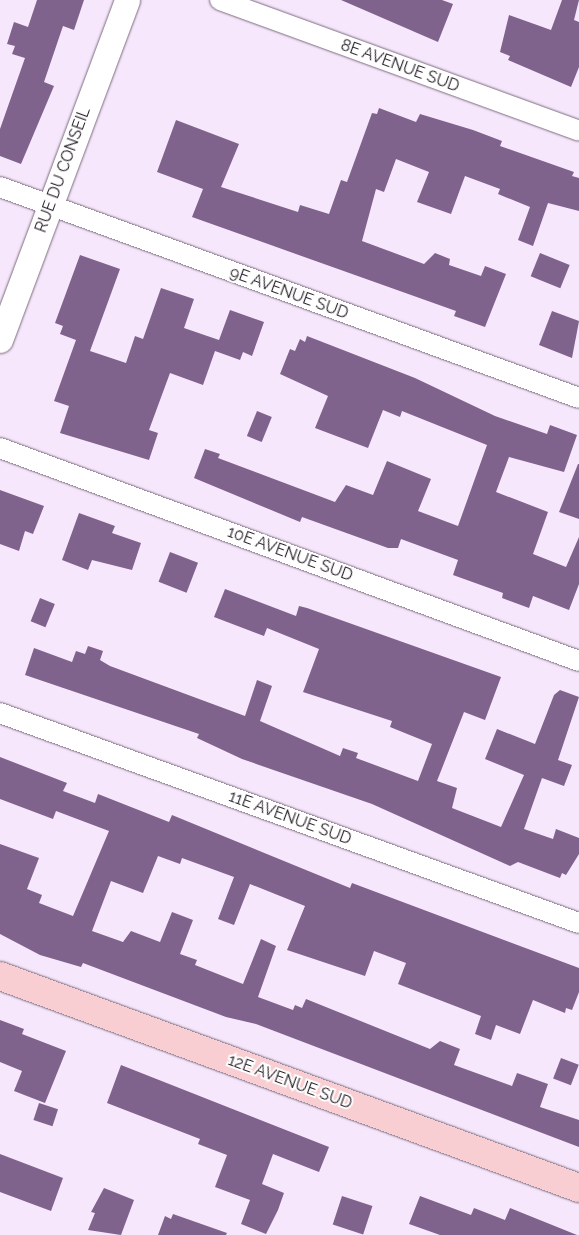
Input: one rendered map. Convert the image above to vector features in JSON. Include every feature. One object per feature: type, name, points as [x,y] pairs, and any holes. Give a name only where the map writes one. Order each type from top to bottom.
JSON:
[{"type":"main road","name":"12E AVENUE SUD","points":[[0,976],[579,1188]]},
{"type":"street","name":"RUE DU CONSEIL","points":[[0,340],[127,0]]},
{"type":"street","name":"8E AVENUE SUD","points":[[220,0],[579,131]]},
{"type":"street","name":"9E AVENUE SUD","points":[[0,187],[579,398]]},
{"type":"street","name":"10E AVENUE SUD","points":[[0,448],[579,661]]},
{"type":"street","name":"11E AVENUE SUD","points":[[0,713],[579,923]]},
{"type":"building","points":[[37,0],[84,0],[74,30],[63,26],[44,82],[54,86],[21,164],[0,156],[0,129],[25,58],[12,54],[15,46],[7,44],[14,22],[28,27]]},
{"type":"building","points":[[341,0],[442,0],[453,4],[438,42]]},
{"type":"building","points":[[562,0],[579,0],[574,20],[579,22],[579,67],[571,87],[508,60],[510,56],[500,52],[509,15],[551,30]]},
{"type":"building","points":[[379,108],[416,122],[420,114],[473,130],[502,141],[500,146],[574,172],[572,176],[579,178],[579,211],[548,203],[533,246],[518,240],[530,207],[498,194],[500,189],[465,176],[451,214],[417,202],[429,172],[396,159],[384,192],[376,189],[362,241],[424,264],[435,253],[450,259],[449,265],[481,276],[485,266],[506,274],[485,327],[454,316],[456,311],[192,217],[203,189],[157,172],[176,120],[239,144],[221,187],[298,212],[300,205],[329,214],[341,180],[347,182],[372,113],[377,114]]},
{"type":"building","points":[[540,253],[570,265],[560,288],[531,276]]},
{"type":"building","points":[[80,255],[120,269],[90,351],[126,363],[135,336],[143,339],[161,288],[194,299],[184,328],[219,340],[230,310],[264,322],[252,356],[243,352],[240,360],[215,351],[203,385],[170,373],[149,430],[158,433],[149,460],[60,433],[69,406],[54,401],[76,340],[60,334],[63,326],[55,323]]},
{"type":"building","points":[[552,311],[579,321],[572,358],[539,345]]},
{"type":"building","points":[[307,336],[415,378],[495,416],[547,434],[550,425],[577,435],[564,472],[509,457],[496,492],[548,512],[533,554],[566,567],[579,537],[579,584],[569,610],[533,596],[529,608],[502,598],[503,593],[453,575],[458,560],[401,539],[398,548],[388,548],[302,517],[300,522],[194,478],[205,449],[220,454],[218,458],[335,502],[346,485],[373,495],[387,461],[431,479],[418,511],[458,526],[487,445],[402,411],[400,417],[383,410],[368,448],[315,428],[328,396],[280,374],[290,349],[295,351],[300,339],[305,342]]},
{"type":"building","points":[[257,411],[272,417],[262,442],[247,436]]},
{"type":"building","points":[[579,464],[579,519],[559,512]]},
{"type":"building","points":[[0,490],[44,506],[33,534],[25,531],[19,551],[0,544]]},
{"type":"building","points":[[79,513],[115,526],[112,533],[141,543],[132,570],[92,560],[88,570],[62,560]]},
{"type":"building","points":[[170,552],[198,563],[187,593],[159,582]]},
{"type":"building","points":[[225,589],[296,616],[299,606],[307,608],[501,677],[485,720],[464,712],[437,781],[457,788],[452,808],[501,827],[524,775],[485,759],[497,729],[535,744],[554,695],[560,690],[579,697],[558,760],[572,765],[564,786],[542,778],[524,829],[553,839],[556,829],[579,838],[579,854],[566,875],[562,873],[560,878],[518,862],[510,866],[372,804],[242,759],[197,738],[199,734],[25,675],[34,648],[72,662],[76,651],[85,654],[88,646],[103,651],[100,660],[110,666],[245,716],[257,680],[272,686],[260,721],[340,756],[343,748],[358,753],[356,758],[418,781],[432,744],[390,727],[392,721],[303,692],[319,649],[267,628],[264,636],[214,617]]},
{"type":"building","points":[[40,598],[55,604],[45,627],[31,621]]},
{"type":"building","points":[[0,757],[67,783],[63,791],[95,803],[98,794],[169,822],[172,815],[350,888],[352,883],[579,968],[579,992],[572,1010],[566,1008],[565,1013],[533,1000],[520,1034],[496,1025],[491,1040],[475,1034],[481,1016],[398,984],[406,963],[374,951],[365,976],[287,950],[305,906],[250,884],[234,925],[218,919],[234,877],[182,858],[180,864],[158,856],[143,893],[111,881],[92,931],[123,942],[131,931],[160,942],[172,912],[193,920],[180,954],[197,960],[195,965],[243,984],[261,939],[276,946],[258,997],[293,1010],[295,1005],[302,1008],[306,999],[430,1049],[440,1041],[460,1049],[454,1065],[512,1086],[517,1073],[548,1084],[540,1107],[579,1120],[579,1147],[256,1024],[226,1017],[83,963],[81,967],[40,955],[0,934],[0,844],[39,858],[27,889],[42,895],[39,903],[73,916],[109,831],[56,811],[53,819],[0,799]]},
{"type":"building","points":[[0,1020],[24,1029],[22,1034],[66,1051],[45,1103],[14,1091],[22,1071],[0,1062]]},
{"type":"building","points":[[561,1058],[579,1065],[571,1085],[553,1079]]},
{"type":"building","points":[[121,1065],[329,1147],[319,1172],[273,1154],[262,1184],[284,1193],[278,1210],[266,1234],[241,1224],[250,1200],[215,1187],[227,1155],[198,1144],[200,1139],[107,1103]]},
{"type":"building","points":[[39,1103],[58,1109],[52,1126],[33,1120]]},
{"type":"building","points":[[0,1154],[63,1178],[51,1211],[0,1192]]},
{"type":"building","points":[[104,1188],[134,1200],[121,1235],[88,1230],[95,1213],[91,1212]]},
{"type":"building","points":[[342,1196],[372,1206],[363,1234],[333,1225]]},
{"type":"building","points":[[420,1196],[471,1215],[474,1208],[505,1220],[510,1208],[577,1235],[440,1235],[409,1224]]},
{"type":"building","points":[[173,1214],[227,1233],[226,1235],[158,1235],[165,1216],[171,1219]]}]
